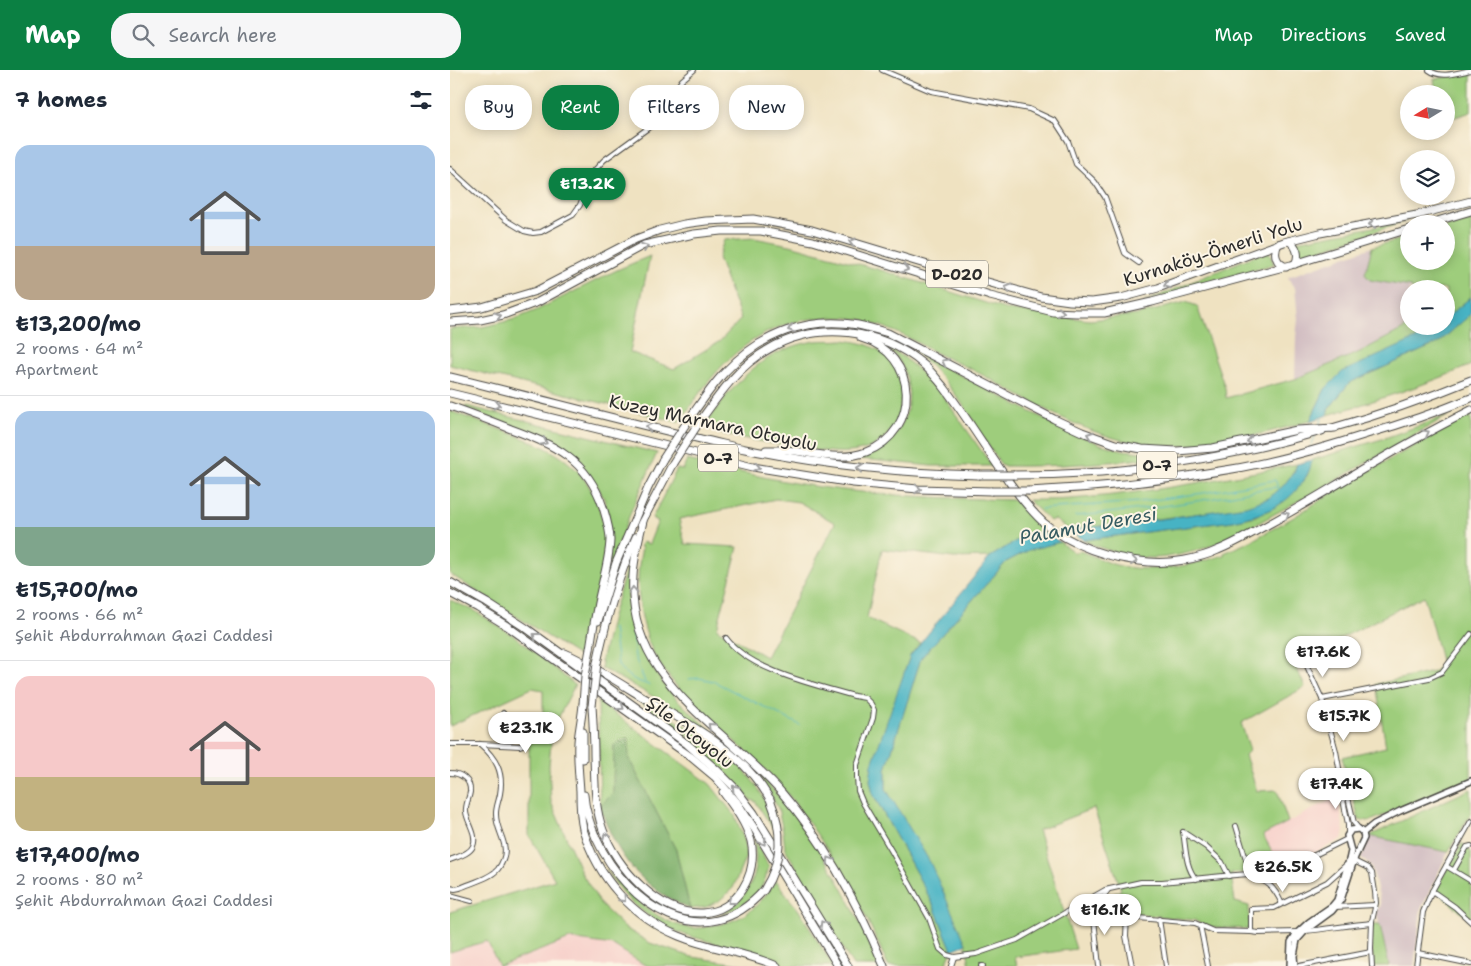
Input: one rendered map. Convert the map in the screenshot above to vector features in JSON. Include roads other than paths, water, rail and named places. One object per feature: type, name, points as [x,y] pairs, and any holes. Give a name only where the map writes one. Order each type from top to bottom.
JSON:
[{"type":"highway","name":"Kurnaköy-Ömerli Yolu","points":[[450,311],[482,307],[536,291],[636,239],[660,230],[706,221],[753,219],[812,230],[1041,297],[1092,302],[1158,288],[1289,241],[1320,233],[1417,215],[1471,201]]},
{"type":"highway","points":[[1455,216],[1471,211]]},
{"type":"highway","name":"Kurnaköy-Ömerli Yolu","points":[[450,322],[480,320],[503,315],[538,302],[644,245],[694,234],[721,231],[761,231],[813,240],[990,296],[1053,312],[1076,313],[1104,313],[1129,308],[1286,267],[1400,232]]},
{"type":"highway","points":[[1289,241],[1294,245],[1297,253],[1297,262],[1295,264]]},
{"type":"highway","points":[[1278,244],[1276,258],[1280,264],[1286,267]]},
{"type":"highway","points":[[590,649],[616,563],[648,488],[689,419],[726,371],[743,355],[768,338],[794,327],[841,323],[859,325],[888,333],[1054,419],[1115,444],[1142,449],[1177,451],[1212,448],[1297,430],[1335,428]]},
{"type":"highway","points":[[743,449],[785,450],[816,455],[858,455],[880,445],[898,428],[907,402],[905,384],[899,366],[889,353],[872,342],[839,332]]},
{"type":"highway","points":[[690,757],[722,791],[737,812],[750,840],[753,857],[746,883],[740,894],[724,906],[703,913],[679,910],[647,891],[627,871],[612,851],[603,831],[596,809],[592,706],[597,663],[618,583],[630,550],[672,463],[718,395],[734,377],[767,350],[781,343],[804,336],[839,332],[872,336],[907,353],[925,365],[958,407],[1024,502],[1045,523],[1086,548],[1127,560],[1171,562],[1217,551],[1306,504],[1421,436],[1471,410]]},
{"type":"highway","name":"Kuzey Marmara Otoyolu","points":[[450,377],[651,428],[743,449],[857,467],[922,473],[979,475],[1101,472],[1189,461],[1298,438],[1335,428],[1439,394],[1471,380]]},
{"type":"highway","name":"Kuzey Marmara Otoyolu","points":[[450,393],[753,467],[853,483],[918,489],[1029,492],[1092,488],[1162,480],[1233,469],[1285,458],[1406,422],[1471,398]]},
{"type":"highway","points":[[450,406],[558,448],[580,466],[590,480],[598,494],[606,516],[610,539],[607,564],[585,676],[578,743],[583,829],[604,874],[613,887],[635,910],[662,929],[680,937],[777,966]]},
{"type":"highway","points":[[643,521],[634,560],[632,587],[640,632],[654,664],[674,690],[758,768],[796,811],[824,850],[849,892],[884,966]]},
{"type":"highway","name":"Şile Otoyolu","points":[[450,582],[502,612],[686,744],[718,771],[746,801],[848,966]]},
{"type":"highway","name":"Şile Otoyolu","points":[[450,593],[507,626],[690,757],[714,777],[736,801],[754,828],[838,966]]},
{"type":"highway","points":[[550,647],[608,676],[700,731],[742,763],[770,799],[779,830],[779,850],[772,874],[764,890],[757,898],[741,911],[724,918],[699,922],[683,920],[658,909],[644,900],[611,866],[587,815],[584,798],[583,704]]},
{"type":"street","points":[[450,169],[506,220],[524,231],[541,232],[573,215],[580,205],[592,174],[604,160],[651,126],[682,80],[694,70]]},
{"type":"street","points":[[882,70],[931,91],[1030,109],[1055,121],[1068,142],[1076,164],[1095,182],[1105,197],[1125,253],[1139,263]]},
{"type":"street","points":[[1428,70],[1436,75],[1442,75],[1471,70]]},
{"type":"street","points":[[1322,699],[1429,678],[1442,672],[1471,634]]},
{"type":"street","points":[[726,638],[732,646],[762,665],[786,676],[865,698],[872,707],[874,710],[873,718],[857,765],[858,791],[928,918],[940,949],[947,955],[954,957],[976,954],[1017,940],[1082,902],[1108,890],[1141,882],[1162,882],[1262,873],[1276,874],[1348,838],[1351,830],[1361,831],[1400,811],[1471,781]]},
{"type":"street","points":[[1290,966],[1291,942],[1309,922],[1335,902],[1351,851],[1336,751],[1322,699],[1306,664]]},
{"type":"street","points":[[450,744],[520,746],[525,744],[533,729],[532,724],[526,720],[508,719],[503,713]]},
{"type":"street","points":[[450,888],[460,888],[493,874],[503,860],[505,850],[496,813],[501,792],[501,774],[488,751],[480,744]]},
{"type":"street","points":[[450,773],[461,775],[468,782],[470,791],[466,812],[474,846],[471,850],[450,860]]},
{"type":"street","points":[[1295,966],[1294,956],[1297,940],[1305,931],[1335,908],[1344,892],[1364,838],[1354,823],[1347,793],[1343,790]]},
{"type":"street","points":[[1416,966],[1423,912],[1432,891],[1471,821]]},
{"type":"street","points":[[1236,826],[1249,875]]},
{"type":"street","points":[[1196,879],[1189,867],[1183,832],[1206,847],[1222,862],[1229,876]]},
{"type":"street","points":[[1348,838],[1356,846],[1361,844]]},
{"type":"street","points":[[1454,870],[1467,847],[1471,846]]},
{"type":"street","points":[[1354,861],[1368,868],[1372,873],[1376,903],[1372,923],[1372,966]]},
{"type":"street","points":[[1251,932],[1251,909],[1274,908],[1326,882],[1348,864]]},
{"type":"street","points":[[1446,866],[1471,881]]},
{"type":"street","points":[[1249,875],[1266,882],[1272,887],[1282,904]]},
{"type":"street","points":[[1091,966],[1098,965],[1093,910],[1108,890]]},
{"type":"street","points":[[1432,891],[1455,906],[1471,922]]},
{"type":"street","points":[[450,895],[472,901]]},
{"type":"street","points":[[1335,908],[1375,905]]},
{"type":"street","points":[[1075,917],[1093,910],[1105,910],[1127,917],[1194,923],[1212,932],[1259,933],[1298,932],[1372,923]]},
{"type":"street","points":[[1127,917],[1126,936],[1132,966]]},
{"type":"street","points":[[1159,919],[1166,966]]},
{"type":"street","points":[[1200,925],[1208,966]]},
{"type":"street","points":[[1299,966],[1371,952]]},
{"type":"street","points":[[1418,953],[1471,964]]},
{"type":"street","points":[[951,966],[954,957]]},
{"type":"water","points":[[1471,297],[1471,314],[1455,328],[1455,310]]},
{"type":"water","points":[[1424,335],[1447,335],[1438,343],[1349,383],[1328,410],[1328,415],[1310,421],[1325,389],[1342,372]]},
{"type":"water","points":[[1312,460],[1306,477],[1291,495],[1277,506],[1252,516],[1233,521],[1084,540],[1069,530],[1169,518],[1246,506],[1269,498],[1283,486],[1294,472],[1297,464]]},
{"type":"water","points":[[1046,533],[1060,542],[1029,550],[1006,562],[921,658],[886,769],[886,789],[930,862],[966,944],[952,950],[932,902],[873,794],[870,780],[872,764],[910,656],[990,557],[1016,541]]},
{"type":"waterway","name":"Palamut Deresi","points":[[1319,426],[1322,418]]},
{"type":"waterway","name":"Palamut Deresi","points":[[1311,447],[1315,436]]},
{"type":"waterway","points":[[1041,509],[1139,502],[1275,480],[1278,487]]},
{"type":"waterway","points":[[1075,516],[1174,505],[1278,487],[1280,490]]},
{"type":"waterway","points":[[613,628],[618,665],[631,678],[649,685]]},
{"type":"waterway","points":[[632,633],[635,657],[645,682]]},
{"type":"waterway","points":[[689,679],[699,678],[713,681],[800,725]]}]
